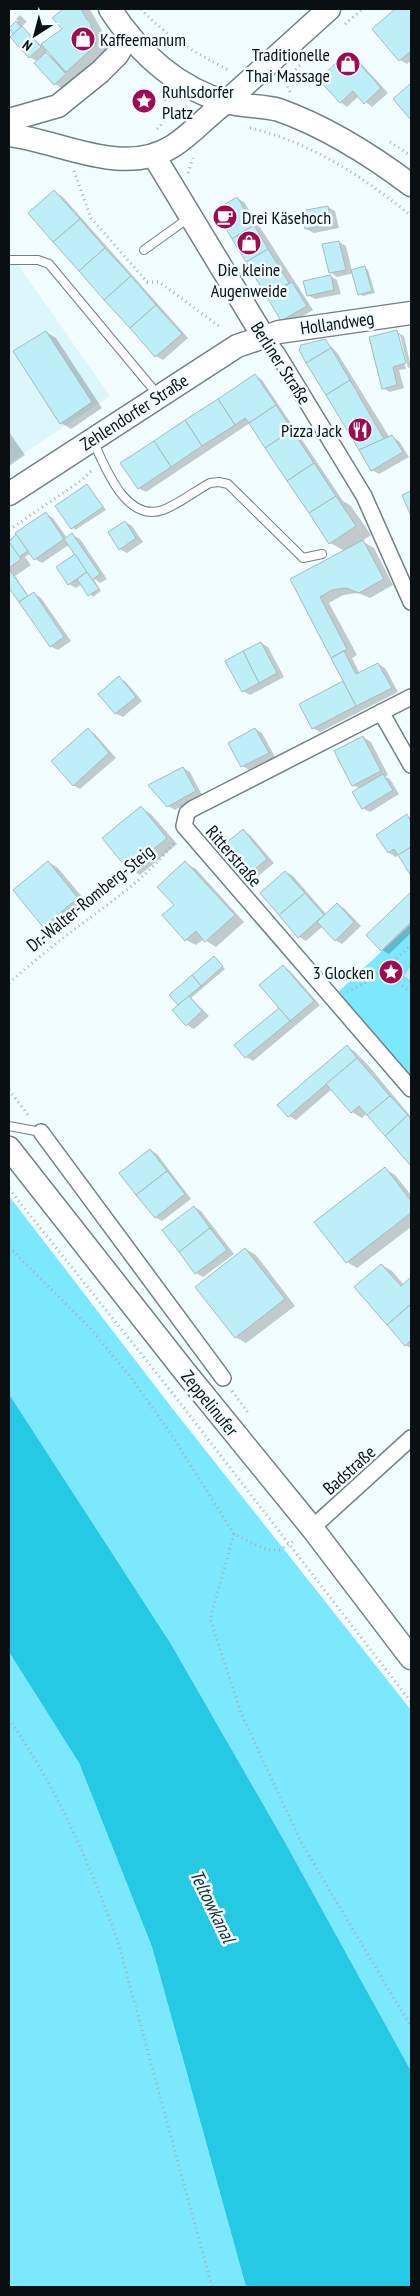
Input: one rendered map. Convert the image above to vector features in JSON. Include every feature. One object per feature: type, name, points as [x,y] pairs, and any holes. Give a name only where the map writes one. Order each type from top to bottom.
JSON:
[{"type":"street","points":[[110,9],[129,35],[160,68],[176,80],[226,102],[278,110],[330,133],[377,159],[411,185]]},
{"type":"street","points":[[9,135],[92,155],[124,159],[154,156],[174,145],[209,114],[226,102],[321,11]]},
{"type":"street","points":[[9,120],[58,106],[100,72],[117,55],[129,35]]},
{"type":"street","name":"Berliner Straße","points":[[154,156],[263,336],[277,353],[364,496],[411,602]]},
{"type":"street","name":"Hollandweg","points":[[263,336],[411,313]]},
{"type":"street","name":"Zehlendorfer Straße","points":[[9,494],[158,395],[238,346],[263,336]]},
{"type":"street","name":"Ritterstraße","points":[[411,697],[192,809],[186,814],[184,820],[186,830],[411,1089]]},
{"type":"street","points":[[381,712],[411,765]]},
{"type":"street","name":"Zeppelinufer","points":[[41,1132],[223,1378]]},
{"type":"street","name":"Zeppelinufer","points":[[9,1148],[185,1372],[312,1528],[411,1658]]},
{"type":"street","name":"Badstraße","points":[[312,1528],[411,1438]]},
{"type":"lane","points":[[144,250],[192,216]]},
{"type":"lane","points":[[9,260],[38,260],[49,264],[158,395]]},
{"type":"lane","points":[[92,438],[118,493],[127,501],[153,511],[163,510],[210,483],[228,484],[303,558],[322,554]]},
{"type":"lane","points":[[9,1126],[41,1132]]},
{"type":"path","points":[[141,9],[172,37],[196,54],[225,68]]},
{"type":"path","points":[[340,29],[363,9]]},
{"type":"path","points":[[292,94],[288,88],[288,81],[292,74],[311,56]]},
{"type":"path","points":[[154,132],[164,121],[166,108],[164,95]]},
{"type":"path","points":[[244,127],[285,139],[342,166],[411,216]]},
{"type":"path","points":[[72,166],[91,218],[147,282],[159,282],[219,326]]},
{"type":"path","points":[[9,530],[82,480],[102,461]]},
{"type":"path","name":"Dr.-Walter-Romberg-Steig","points":[[9,983],[61,939],[112,902],[155,866],[186,830]]},
{"type":"path","points":[[333,999],[363,984],[382,971],[411,945]]},
{"type":"path","points":[[382,971],[411,992]]},
{"type":"path","points":[[9,1090],[41,1132]]},
{"type":"path","points":[[9,1189],[170,1390],[411,1702]]},
{"type":"path","points":[[9,1247],[91,1329],[132,1379],[171,1434],[234,1534],[268,1550],[280,1550],[312,1528]]},
{"type":"path","points":[[234,1534],[210,1618],[241,1713],[302,1842],[411,2027]]},
{"type":"path","points":[[9,1719],[24,1741],[76,1832],[118,1942],[212,2287]]},
{"type":"shaded area","points":[[9,252],[110,396],[9,463]]},
{"type":"shaded area","points":[[411,924],[411,1079],[337,993]]},
{"type":"shaded area","points":[[9,1196],[172,1408],[411,1710],[411,2071],[286,1844],[171,1644],[9,1394]]},
{"type":"shaded area","points":[[9,1652],[79,1763],[152,1947],[246,2287],[9,2287]]},
{"type":"water","name":"Teltowkanal","points":[[9,1394],[171,1644],[286,1844],[411,2071],[411,2287],[246,2287],[152,1947],[79,1763],[9,1652]]},
{"type":"building","points":[[63,9],[81,9],[87,20],[89,20],[96,40],[95,46],[66,72],[41,44],[62,29],[52,18]]},
{"type":"building","points":[[395,9],[411,9],[411,51],[399,61],[372,29]]},
{"type":"building","points":[[16,21],[21,27],[13,34],[9,28]]},
{"type":"building","points":[[22,26],[41,47],[29,58],[10,37]]},
{"type":"building","points":[[46,52],[66,74],[54,85],[34,63]]},
{"type":"building","points":[[349,52],[381,88],[364,104],[353,91],[340,103],[318,79]]},
{"type":"building","points":[[411,83],[411,120],[393,99]]},
{"type":"building","points":[[54,190],[80,219],[53,242],[28,213]]},
{"type":"building","points":[[237,197],[254,225],[232,239],[215,210]]},
{"type":"building","points":[[328,206],[332,224],[305,229],[301,211]]},
{"type":"building","points":[[80,219],[105,248],[79,271],[53,242]]},
{"type":"building","points":[[254,225],[268,249],[246,262],[232,239]]},
{"type":"building","points":[[339,241],[346,270],[329,273],[322,244]]},
{"type":"building","points":[[105,248],[131,276],[104,300],[79,271]]},
{"type":"building","points":[[268,249],[289,283],[267,297],[246,262]]},
{"type":"building","points":[[365,266],[372,291],[358,295],[351,270]]},
{"type":"building","points":[[331,275],[334,290],[307,296],[303,281]]},
{"type":"building","points":[[131,276],[156,305],[130,328],[104,300]]},
{"type":"building","points":[[292,282],[307,306],[281,321],[267,297]]},
{"type":"building","points":[[156,305],[182,334],[155,357],[130,328]]},
{"type":"building","points":[[397,330],[406,363],[393,367],[397,385],[382,389],[369,337]]},
{"type":"building","points":[[46,331],[92,402],[60,424],[13,351]]},
{"type":"building","points":[[325,339],[331,348],[306,363],[299,350],[301,345]]},
{"type":"building","points":[[331,348],[350,380],[326,395],[306,363]]},
{"type":"building","points":[[255,374],[276,405],[249,423],[245,418],[235,425],[218,399]]},
{"type":"building","points":[[350,380],[384,439],[359,450],[326,395]]},
{"type":"building","points":[[218,399],[235,425],[202,446],[185,420]]},
{"type":"building","points":[[276,405],[292,430],[265,448],[249,423]]},
{"type":"building","points":[[185,420],[202,446],[171,467],[154,441]]},
{"type":"building","points":[[292,430],[314,463],[287,481],[265,448]]},
{"type":"building","points":[[392,435],[403,452],[371,471],[359,450]]},
{"type":"building","points":[[154,441],[171,467],[138,489],[120,463]]},
{"type":"building","points":[[314,463],[336,496],[309,513],[287,481]]},
{"type":"building","points":[[87,484],[103,507],[71,529],[55,506]]},
{"type":"building","points":[[411,491],[411,516],[402,495]]},
{"type":"building","points":[[336,496],[356,526],[329,544],[309,513]]},
{"type":"building","points":[[46,512],[64,539],[34,560],[15,533]]},
{"type":"building","points":[[125,521],[136,538],[119,550],[108,532]]},
{"type":"building","points":[[72,533],[100,574],[92,580],[64,539]]},
{"type":"building","points":[[16,534],[28,551],[19,557],[9,542]]},
{"type":"building","points":[[363,540],[384,579],[359,593],[346,588],[332,590],[320,597],[347,649],[331,658],[290,579]]},
{"type":"building","points":[[9,542],[21,559],[9,568]]},
{"type":"building","points":[[75,554],[87,572],[68,585],[56,567]]},
{"type":"building","points":[[9,569],[28,596],[19,602],[9,588]]},
{"type":"building","points":[[87,572],[99,589],[88,596],[77,579]]},
{"type":"building","points":[[34,592],[64,637],[50,647],[19,602]]},
{"type":"building","points":[[261,642],[277,673],[259,683],[243,651]]},
{"type":"building","points":[[243,651],[259,683],[242,692],[225,661]]},
{"type":"building","points":[[344,651],[356,674],[378,663],[392,688],[356,706],[331,658]]},
{"type":"building","points":[[119,676],[136,697],[115,714],[98,694]]},
{"type":"building","points":[[343,681],[356,706],[312,729],[299,704]]},
{"type":"building","points":[[88,728],[109,753],[73,786],[51,761]]},
{"type":"building","points":[[255,728],[269,753],[241,767],[228,743]]},
{"type":"building","points":[[363,736],[381,771],[352,786],[334,751]]},
{"type":"building","points":[[183,767],[196,791],[167,807],[148,785]]},
{"type":"building","points":[[383,774],[393,790],[362,809],[352,792]]},
{"type":"building","points":[[141,806],[167,838],[128,870],[102,838]]},
{"type":"building","points":[[407,814],[411,822],[411,847],[398,855],[394,849],[388,853],[376,835]]},
{"type":"building","points":[[243,829],[267,859],[243,879],[219,849]]},
{"type":"building","points":[[411,847],[411,876],[398,855]]},
{"type":"building","points":[[48,861],[78,898],[43,927],[13,890]]},
{"type":"building","points":[[185,861],[235,915],[205,942],[196,931],[185,941],[162,915],[174,905],[157,887]]},
{"type":"building","points":[[285,871],[305,893],[279,915],[260,893]]},
{"type":"building","points":[[305,893],[324,915],[298,938],[279,915]]},
{"type":"building","points":[[410,893],[411,922],[381,951],[366,935]]},
{"type":"building","points":[[337,903],[354,922],[335,941],[317,922]]},
{"type":"building","points":[[214,956],[223,966],[201,986],[192,975]]},
{"type":"building","points":[[411,964],[411,982],[403,976]]},
{"type":"building","points":[[283,965],[314,1001],[290,1021],[259,985]]},
{"type":"building","points":[[192,975],[201,986],[178,1005],[169,995]]},
{"type":"building","points":[[189,996],[202,1011],[186,1026],[172,1010]]},
{"type":"building","points":[[279,1008],[290,1021],[245,1058],[234,1045]]},
{"type":"building","points":[[347,1045],[357,1058],[288,1117],[277,1105]]},
{"type":"building","points":[[357,1058],[390,1096],[367,1115],[359,1106],[351,1113],[326,1084]]},
{"type":"building","points":[[390,1096],[408,1115],[385,1136],[367,1115]]},
{"type":"building","points":[[408,1115],[411,1120],[411,1166],[385,1136]]},
{"type":"building","points":[[150,1149],[167,1171],[136,1195],[119,1173]]},
{"type":"building","points":[[385,1167],[411,1201],[411,1213],[346,1263],[314,1222]]},
{"type":"building","points":[[167,1171],[185,1194],[155,1218],[136,1195]]},
{"type":"building","points":[[194,1206],[210,1228],[179,1252],[162,1230]]},
{"type":"building","points":[[210,1228],[227,1250],[195,1274],[179,1252]]},
{"type":"building","points":[[245,1248],[285,1299],[235,1338],[195,1287]]},
{"type":"building","points":[[381,1264],[401,1286],[411,1277],[411,1304],[387,1325],[354,1287]]},
{"type":"building","points":[[411,1304],[411,1340],[405,1346],[387,1325]]},
{"type":"place","name":"Kaffeemanum","points":[[83,39]]},
{"type":"place","name":"Traditionelle Thai Massage","points":[[348,64]]},
{"type":"place","name":"Ruhlsdorfer Platz","points":[[144,101]]},
{"type":"place","name":"Drei Käsehoch","points":[[225,217]]},
{"type":"place","name":"Die kleine Augenweide","points":[[249,243]]},
{"type":"place","name":"Pizza Jack","points":[[360,430]]},
{"type":"place","name":"3 Glocken","points":[[391,972]]}]
